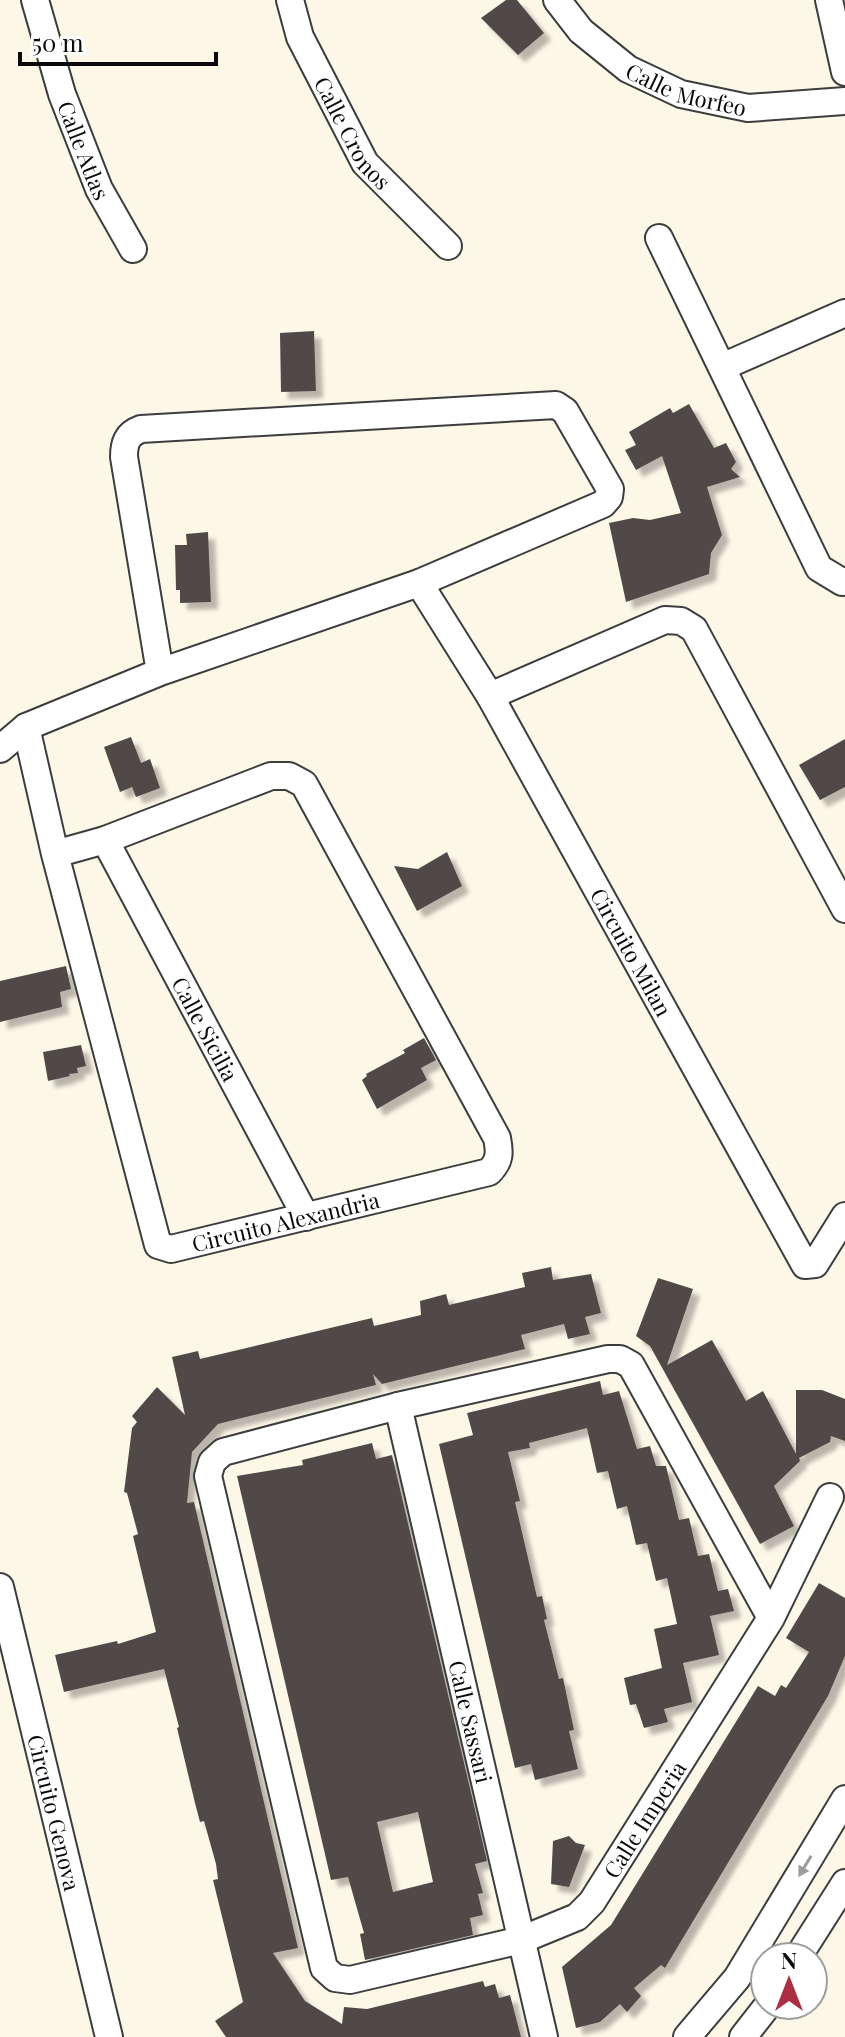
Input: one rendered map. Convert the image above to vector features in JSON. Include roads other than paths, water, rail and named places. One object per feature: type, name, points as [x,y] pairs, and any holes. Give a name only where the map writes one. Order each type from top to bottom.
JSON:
[{"type":"street","name":"Calle Atlas","points":[[35,0],[62,94],[99,189],[133,249]]},
{"type":"street","name":"Calle Cronos","points":[[290,0],[300,37],[365,163],[448,246]]},
{"type":"street","name":"Calle Morfeo","points":[[557,0],[581,31],[628,69],[681,94],[748,108],[845,101]]},
{"type":"street","points":[[829,0],[845,72]]},
{"type":"street","points":[[659,238],[819,568],[845,581]]},
{"type":"street","points":[[722,367],[845,313]]},
{"type":"street","points":[[0,749],[26,727],[160,672],[419,583],[603,504],[609,497],[610,489],[565,411],[556,405],[141,429],[128,437],[124,457],[160,672]]},
{"type":"street","name":"Circuito Milan","points":[[419,583],[490,696],[805,1265],[815,1264],[845,1216]]},
{"type":"street","points":[[490,696],[665,620],[681,621],[694,629],[845,909]]},
{"type":"street","name":"Circuito Alexandria","points":[[26,727],[55,854],[158,1245],[171,1249],[306,1217],[489,1172],[497,1164],[500,1152],[497,1138],[304,784],[289,776],[271,776],[105,840]]},
{"type":"street","points":[[55,854],[105,840]]},
{"type":"street","name":"Calle Sicilia","points":[[105,840],[306,1217]]},
{"type":"street","points":[[398,1406],[608,1359],[620,1359],[631,1365],[771,1618]]},
{"type":"street","name":"Calle Imperia","points":[[398,1406],[223,1452],[212,1462],[208,1476],[324,1968],[335,1978],[350,1980],[521,1940],[577,1917],[592,1902],[771,1618],[830,1497]]},
{"type":"street","name":"Calle Sassari","points":[[398,1406],[544,2037]]},
{"type":"street","name":"Circuito Genova","points":[[0,1587],[109,2037]]},
{"type":"street","points":[[687,2037],[737,1978],[845,1799]]},
{"type":"street","points":[[808,1941],[845,1883]]},
{"type":"street","points":[[737,1978],[749,1987]]},
{"type":"street","points":[[743,2037],[756,2021]]}]
